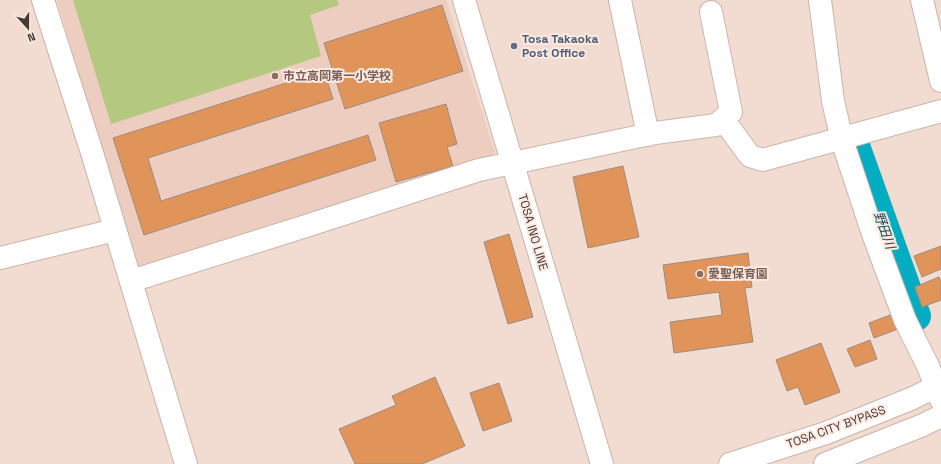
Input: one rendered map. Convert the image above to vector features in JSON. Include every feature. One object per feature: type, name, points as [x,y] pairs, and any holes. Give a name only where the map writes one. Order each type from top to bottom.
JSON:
[{"type":"main road","points":[[43,0],[131,281],[186,464]]},
{"type":"main road","name":"TOSA INO LINE","points":[[464,0],[602,464]]},
{"type":"main road","points":[[620,0],[648,135]]},
{"type":"main road","points":[[820,0],[834,101],[842,140],[872,230],[905,320],[939,390]]},
{"type":"main road","points":[[922,0],[941,81]]},
{"type":"main road","points":[[131,281],[478,170],[648,135],[716,125],[730,112],[711,12]]},
{"type":"main road","points":[[722,121],[731,130],[750,156],[763,160],[842,140],[941,111]]},
{"type":"main road","points":[[0,258],[115,230]]},
{"type":"main road","name":"TOSA CITY BYPASS","points":[[730,464],[826,433],[913,398],[939,390]]},
{"type":"main road","points":[[825,464],[923,425],[941,416]]},
{"type":"shaded area","name":"市立高岡第一小学校","points":[[57,0],[446,0],[495,152],[489,158],[137,268]]},
{"type":"green space","points":[[73,0],[337,0],[339,5],[310,15],[321,56],[111,124]]},
{"type":"building","points":[[442,5],[463,71],[345,109],[324,43]]},
{"type":"building","points":[[324,71],[333,99],[148,158],[161,201],[368,135],[376,160],[144,235],[113,138]]},
{"type":"building","points":[[446,104],[457,144],[447,147],[453,166],[396,182],[379,123]]},
{"type":"building","points":[[623,166],[639,237],[588,248],[573,177]]},
{"type":"building","points":[[509,234],[533,317],[508,324],[484,242]]},
{"type":"building","points":[[941,246],[941,269],[922,277],[914,256]]},
{"type":"building","points":[[748,253],[752,287],[745,288],[753,342],[674,353],[670,322],[722,315],[719,292],[668,299],[663,265]]},
{"type":"building","points":[[939,277],[941,282],[941,300],[922,307],[915,287]]},
{"type":"building","points":[[893,314],[898,329],[874,338],[869,323]]},
{"type":"building","points":[[870,340],[877,359],[855,367],[847,349]]},
{"type":"building","points":[[821,343],[840,392],[805,405],[798,387],[787,391],[776,360]]},
{"type":"building","points":[[435,377],[465,446],[422,464],[355,464],[339,429],[396,405],[392,396]]},
{"type":"building","points":[[499,383],[512,421],[483,431],[470,393]]},
{"type":"waterway","name":"野田川","points":[[854,143],[916,316]]},
{"type":"place","name":"Tosa Takaoka Post Office","points":[[514,46]]},
{"type":"place","name":"市立高岡第一小学校","points":[[275,76]]},
{"type":"place","name":"愛聖保育園","points":[[700,274]]}]
